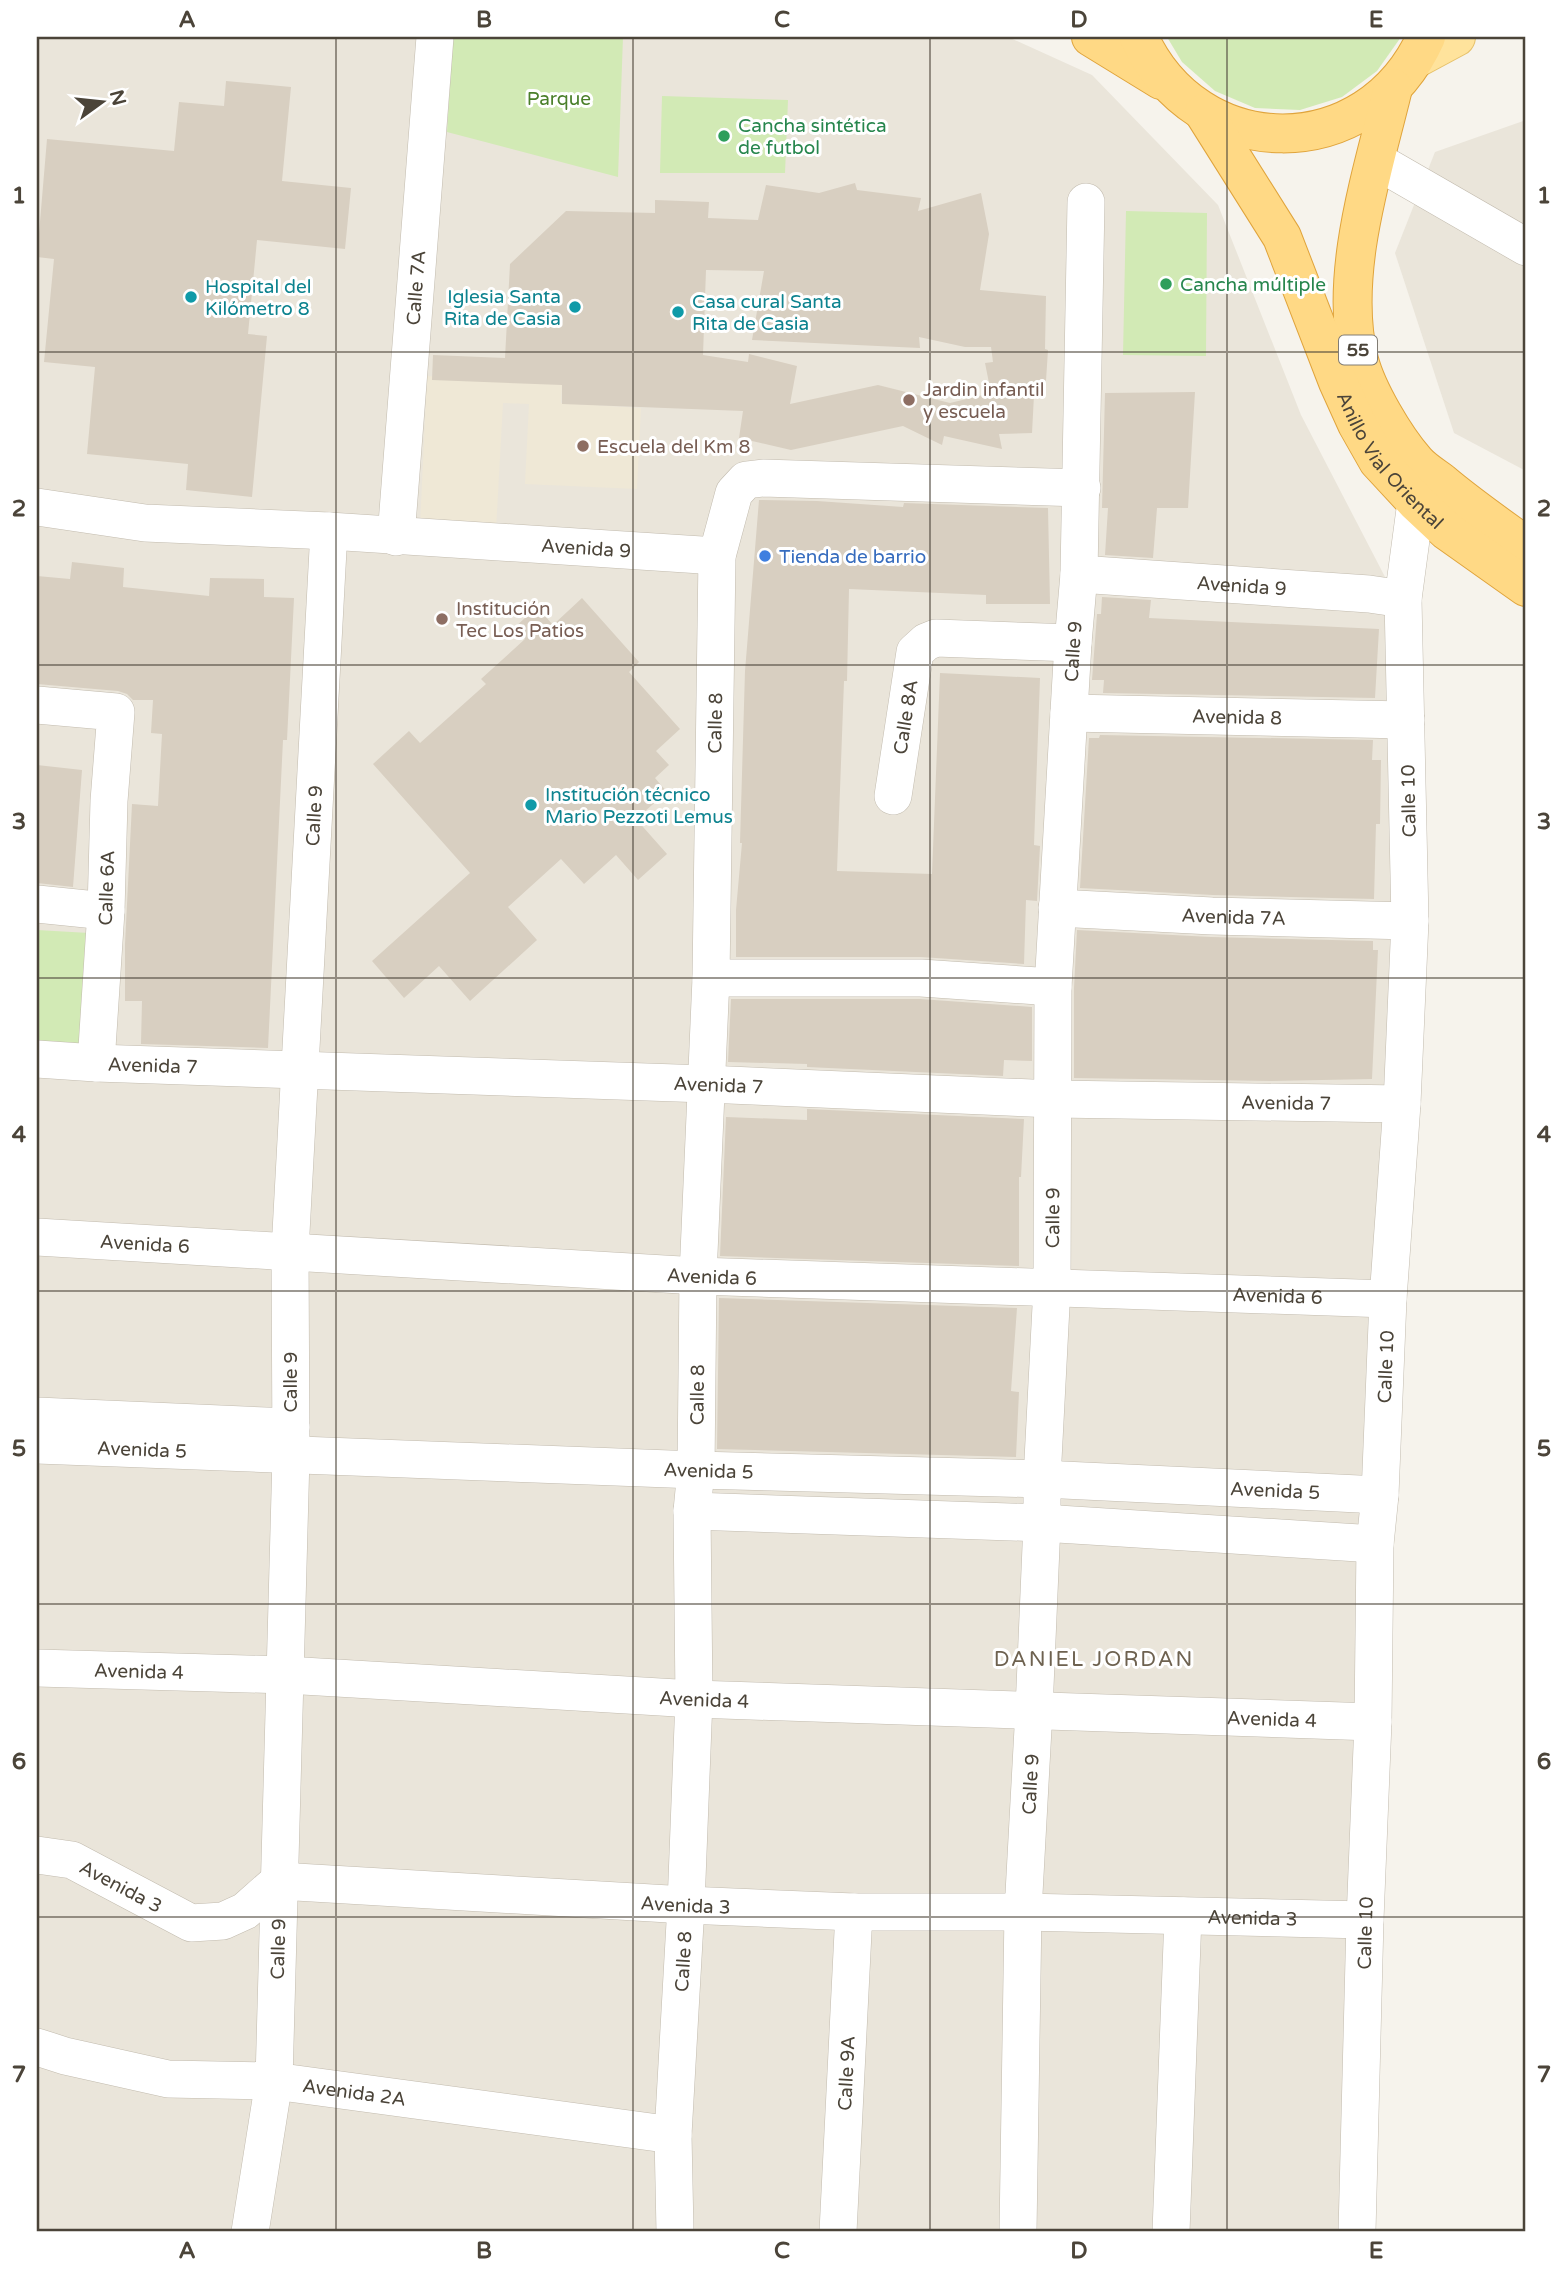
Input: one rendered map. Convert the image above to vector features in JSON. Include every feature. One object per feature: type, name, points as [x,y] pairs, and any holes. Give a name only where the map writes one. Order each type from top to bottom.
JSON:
[{"type":"highway","name":"55","points":[[1091,37],[1169,85],[1204,113],[1236,127],[1269,134],[1303,133],[1336,125],[1367,110],[1393,88],[1421,47]]},
{"type":"highway","name":"55","points":[[1139,37],[1148,57],[1169,85]]},
{"type":"highway","name":"Anillo Vial Oriental","points":[[1393,88],[1357,240],[1354,327],[1360,362],[1380,405],[1417,462],[1458,497],[1526,546]]},
{"type":"highway","name":"Anillo Vial Oriental","points":[[1204,113],[1282,237],[1338,382],[1378,461],[1447,531],[1526,587]]},
{"type":"main road","points":[[1421,47],[1456,37]]},
{"type":"street","name":"Calle 7A","points":[[396,537],[435,37]]},
{"type":"street","points":[[1375,160],[1526,247]]},
{"type":"street","name":"Calle 9","points":[[1018,2232],[1023,1912],[1052,1287],[1053,987],[1079,574],[1086,202]]},
{"type":"street","points":[[717,556],[734,493],[746,480],[763,478],[1082,488]]},
{"type":"street","name":"Calle 10","points":[[1357,2232],[1364,1920],[1373,1722],[1375,1544],[1402,1104],[1410,921],[1403,598],[1416,502]]},
{"type":"street","name":"Avenida 9","points":[[37,507],[145,523],[329,531],[717,556]]},
{"type":"street","name":"Calle 9","points":[[250,2232],[274,2081],[291,1442],[290,1251],[329,531]]},
{"type":"street","name":"Calle 8","points":[[675,2232],[673,2135],[694,1699],[692,1511],[696,1470],[698,1276],[710,978],[717,556]]},
{"type":"street","name":"Avenida 9","points":[[1079,574],[1403,598]]},
{"type":"street","name":"Calle 8A","points":[[893,796],[915,652],[926,642],[936,638],[1073,643]]},
{"type":"street","name":"Calle 6A","points":[[37,705],[116,712],[96,1063]]},
{"type":"street","name":"Avenida 8","points":[[1069,713],[1406,720]]},
{"type":"street","points":[[37,904],[106,911]]},
{"type":"street","name":"Avenida 7A","points":[[1057,908],[1212,916],[1410,921]]},
{"type":"street","points":[[710,978],[921,978],[1053,987]]},
{"type":"street","name":"Avenida 7","points":[[37,1059],[1054,1099],[1402,1104]]},
{"type":"street","name":"Avenida 6","points":[[37,1237],[698,1276],[1388,1299]]},
{"type":"street","name":"Avenida 5","points":[[37,1416],[291,1442],[696,1470],[1042,1479],[1380,1495]]},
{"type":"street","name":"Avenida 5","points":[[37,1445],[291,1442]]},
{"type":"street","points":[[692,1511],[1042,1523],[1375,1544]]},
{"type":"street","name":"Avenida 4","points":[[37,1668],[286,1675],[694,1699],[1373,1722]]},
{"type":"street","name":"Avenida 3","points":[[37,1855],[72,1860],[191,1923],[223,1921],[245,1911],[279,1881],[854,1912],[1023,1912],[1364,1920]]},
{"type":"street","name":"Calle 9A","points":[[838,2232],[854,1912]]},
{"type":"street","points":[[1171,2232],[1183,1916]]},
{"type":"street","name":"Avenida 2A","points":[[37,2047],[168,2079],[274,2081],[673,2135]]},
{"type":"shaded area","points":[[37,37],[1008,37],[1092,75],[1218,205],[1301,415],[1411,627],[1371,2232],[37,2232]]},
{"type":"shaded area","points":[[1526,120],[1526,471],[1454,433],[1395,253],[1435,152]]},
{"type":"shaded area","name":"Escuela del Km 8","points":[[427,376],[562,382],[561,403],[641,408],[637,489],[525,484],[529,404],[503,403],[496,530],[420,526]]},
{"type":"green space","name":"Parque","points":[[453,37],[623,37],[618,177],[447,132]]},
{"type":"green space","points":[[1167,37],[1401,37],[1377,71],[1342,97],[1300,110],[1255,108],[1215,91],[1182,62]]},
{"type":"green space","name":"Cancha sintética de futbol","points":[[662,96],[788,100],[785,173],[660,173]]},
{"type":"green space","name":"Cancha múltiple","points":[[1126,211],[1207,213],[1206,356],[1123,355]]},
{"type":"green space","points":[[37,930],[89,933],[80,1057],[37,1054]]},
{"type":"building","name":"Hospital del Kilómetro 8","points":[[226,81],[291,87],[282,181],[351,188],[345,249],[257,240],[248,334],[267,336],[252,497],[186,490],[188,464],[87,454],[95,367],[44,362],[54,259],[37,257],[47,139],[174,151],[179,102],[224,106]]},
{"type":"building","points":[[855,183],[857,190],[921,198],[918,211],[981,193],[989,234],[980,290],[1046,296],[1045,349],[1048,350],[1045,396],[1034,395],[1032,433],[999,434],[1002,449],[944,436],[942,445],[903,426],[791,450],[739,438],[743,411],[562,404],[562,385],[432,380],[433,355],[505,358],[510,264],[566,211],[655,213],[655,200],[709,202],[708,218],[758,220],[766,185],[819,193]],"holes":[[[706,270],[764,271],[752,340],[920,348],[919,337],[965,347],[991,347],[993,362],[985,363],[991,393],[950,403],[878,385],[790,404],[797,366],[749,354],[748,362],[703,355]]]},
{"type":"building","points":[[1195,392],[1188,508],[1157,508],[1153,558],[1105,555],[1108,508],[1102,508],[1105,393]]},
{"type":"building","points":[[759,500],[903,507],[904,503],[1048,508],[1050,604],[986,604],[986,595],[849,589],[847,681],[844,681],[837,871],[932,874],[940,673],[1040,678],[1034,845],[1040,846],[1037,901],[1026,900],[1024,964],[921,957],[736,957],[736,910],[742,843],[745,671]]},
{"type":"building","points":[[72,562],[124,568],[123,587],[209,596],[210,578],[264,579],[264,597],[294,598],[287,740],[283,740],[268,1048],[141,1044],[142,1001],[125,1001],[132,804],[158,806],[162,734],[151,733],[153,700],[133,700],[118,691],[37,684],[37,576],[70,579]]},
{"type":"building","points":[[1102,597],[1151,600],[1149,618],[1379,629],[1375,698],[1103,693],[1104,680],[1092,680],[1097,614],[1101,614]]},
{"type":"building","name":"Institución técnico Mario Pezzoti Lemus","points":[[582,598],[639,662],[629,672],[680,729],[656,751],[669,765],[655,778],[667,792],[636,819],[667,854],[638,880],[616,855],[584,884],[561,859],[508,907],[537,940],[470,1001],[439,966],[404,998],[372,961],[470,873],[373,764],[409,731],[420,743],[486,684],[481,679],[525,639],[514,628],[537,607],[553,625]]},
{"type":"building","points":[[1100,735],[1373,740],[1372,760],[1381,760],[1380,824],[1376,824],[1374,899],[1080,888],[1089,738],[1099,738]]},
{"type":"building","points":[[37,765],[82,770],[73,887],[37,883]]},
{"type":"building","points":[[1077,930],[1373,941],[1373,950],[1378,950],[1372,1079],[1272,1081],[1074,1078]]},
{"type":"building","points":[[731,999],[920,999],[1032,1007],[1032,1061],[1004,1060],[1003,1076],[728,1062]]},
{"type":"building","points":[[807,1109],[1024,1119],[1019,1177],[1019,1266],[720,1256],[726,1117],[807,1120]]},
{"type":"building","points":[[719,1298],[1017,1308],[1011,1391],[1019,1392],[1016,1457],[717,1449]]},
{"type":"place","name":"Cancha sintética de futbol","points":[[724,136]]},
{"type":"place","name":"Cancha múltiple","points":[[1166,284]]},
{"type":"place","name":"Hospital del Kilómetro 8","points":[[191,297]]},
{"type":"place","name":"Iglesia Santa Rita de Casia","points":[[575,307]]},
{"type":"place","name":"Casa cural Santa Rita de Casia","points":[[678,312]]},
{"type":"place","name":"Jardin infantil y escuela","points":[[909,400]]},
{"type":"place","name":"Escuela del Km 8","points":[[583,446]]},
{"type":"place","name":"Tienda de barrio","points":[[765,556]]},
{"type":"place","name":"Institución Tec Los Patios","points":[[442,619]]},
{"type":"place","name":"Institución técnico Mario Pezzoti Lemus","points":[[531,805]]},
{"type":"district","name":"DANIEL JORDAN","points":[[1094,1659]]}]
